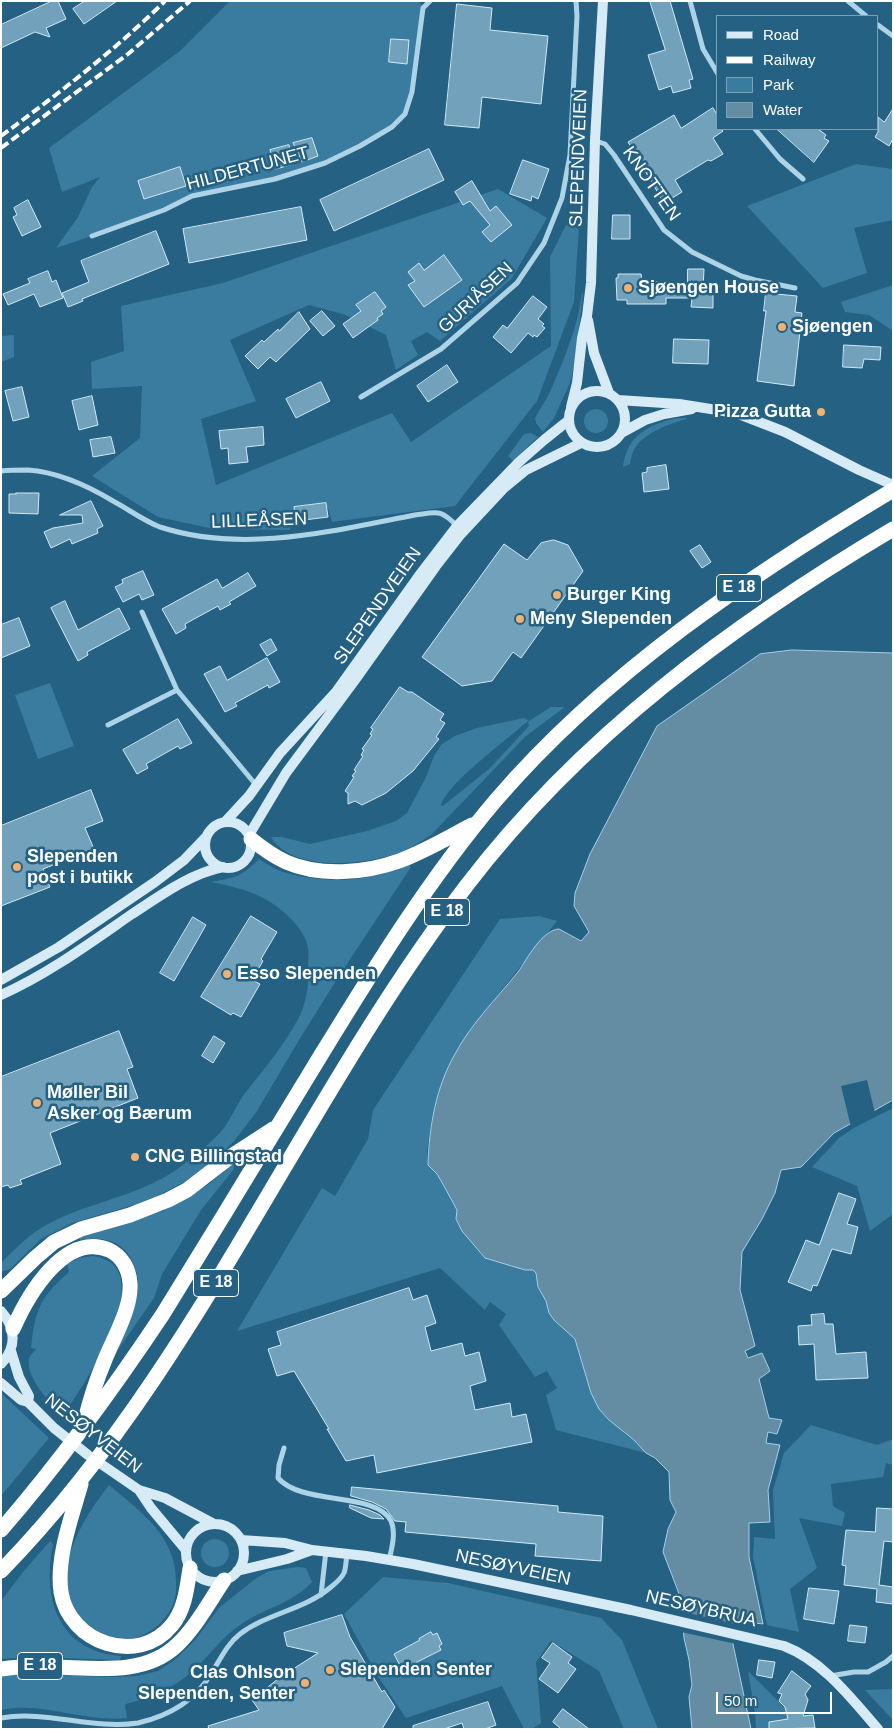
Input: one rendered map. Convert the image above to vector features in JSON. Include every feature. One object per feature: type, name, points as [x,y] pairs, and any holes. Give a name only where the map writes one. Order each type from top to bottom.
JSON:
[{"type":"highway","name":"E 18","points":[[1,1530],[54,1468],[127,1369],[163,1314],[372,972],[419,900],[478,823],[534,759],[596,700],[677,633],[804,544],[893,490]]},
{"type":"highway","name":"E 18","points":[[1,1571],[83,1477],[150,1386],[187,1329],[353,1055],[443,918],[474,876],[521,821],[550,790],[619,724],[668,681],[752,618],[801,585],[893,529]]},
{"type":"highway","name":"E 18","points":[[250,837],[274,856],[299,866],[319,870],[357,870],[378,867],[401,860],[478,823]]},
{"type":"highway","name":"E 18","points":[[1,1291],[54,1242],[81,1229],[130,1216],[168,1200],[187,1190],[230,1157],[278,1126]]},
{"type":"highway","name":"E 18","points":[[13,1329],[20,1312],[39,1282],[67,1255],[87,1247],[96,1247],[113,1252],[121,1258],[129,1274],[130,1294],[118,1331],[93,1392],[82,1430]]},
{"type":"highway","name":"E 18","points":[[83,1477],[64,1548],[60,1578],[64,1605],[78,1627],[100,1642],[114,1646],[138,1645],[150,1641],[163,1634],[179,1614],[185,1597],[190,1568]]},
{"type":"highway","name":"E 18","points":[[1,1669],[33,1666],[115,1668],[136,1665],[158,1658],[175,1647],[184,1637],[224,1580]]},
{"type":"main road","name":"SLEPENDVEIEN","points":[[571,408],[577,384],[590,283],[595,140],[603,1]]},
{"type":"main road","name":"SLEPENDVEIEN","points":[[587,316],[594,352],[609,393]]},
{"type":"main road","points":[[597,390],[609,393],[618,400],[626,414],[626,422],[623,432],[616,441],[608,446],[597,448],[581,443],[572,433],[569,420],[571,408],[579,397],[597,390]]},
{"type":"main road","points":[[618,400],[679,404],[736,413],[785,432],[859,470],[893,485]]},
{"type":"main road","points":[[623,432],[645,420],[664,414],[698,408]]},
{"type":"main road","name":"SLEPENDVEIEN","points":[[225,822],[257,786],[280,753],[320,711],[347,678],[421,573],[519,462],[569,420]]},
{"type":"main road","name":"SLEPENDVEIEN","points":[[250,837],[286,773],[356,680],[460,529],[526,470],[581,443]]},
{"type":"main road","points":[[1,980],[59,947],[155,882],[184,860],[207,836],[211,829],[218,824],[225,822],[237,823],[250,837],[251,847],[249,854],[245,861],[231,868],[216,864],[206,852],[207,836]]},
{"type":"main road","points":[[1,995],[59,963],[167,892],[194,877],[223,867]]},
{"type":"main road","points":[[1,1311],[13,1329],[14,1340],[11,1351],[1,1364]]},
{"type":"main road","name":"NESØYVEIEN","points":[[11,1351],[15,1366],[29,1396],[28,1402]]},
{"type":"main road","name":"NESØYVEIEN","points":[[1,1383],[21,1400],[28,1402],[54,1428],[82,1450],[139,1490],[165,1498],[214,1524]]},
{"type":"main road","name":"NESØYVEIEN","points":[[139,1490],[150,1508],[173,1532],[186,1550]]},
{"type":"main road","points":[[214,1524],[230,1528],[241,1540],[244,1556],[237,1571],[232,1576],[224,1580],[209,1581],[195,1574],[190,1568],[187,1562],[186,1550],[188,1542],[199,1528],[214,1524]]},
{"type":"main road","name":"NESØYVEIEN","points":[[241,1540],[285,1543],[312,1550],[326,1550],[389,1560],[630,1610]]},
{"type":"main road","name":"NESØYVEIEN","points":[[237,1571],[287,1559],[312,1550]]},
{"type":"main road","name":"NESØYBRUA","points":[[630,1610],[764,1640],[801,1653],[829,1676],[878,1729]]},
{"type":"street","name":"HILDERTUNET","points":[[92,236],[164,210],[192,196],[275,179],[325,162],[360,146],[392,127],[405,114],[412,92],[424,8],[430,1]]},
{"type":"street","name":"GURIÅSEN","points":[[361,397],[441,349],[517,283],[544,243],[562,198],[570,155],[577,16],[576,1]]},
{"type":"street","points":[[690,1],[703,49],[716,71]]},
{"type":"street","points":[[848,1],[865,15]]},
{"type":"street","points":[[879,26],[893,36]]},
{"type":"street","points":[[756,130],[780,159],[803,179]]},
{"type":"street","name":"KNOTTEN","points":[[595,140],[605,144],[614,155],[664,230],[692,252],[741,276],[795,288]]},
{"type":"street","name":"LILLEÅSEN","points":[[1,470],[29,470],[70,480],[99,492],[157,526],[192,536],[232,540],[292,537],[435,513],[446,515],[460,529]]},
{"type":"street","points":[[142,612],[176,690],[257,786]]},
{"type":"street","points":[[108,725],[176,690]]},
{"type":"street","points":[[284,1448],[279,1464],[278,1478],[284,1485],[303,1493],[354,1501],[376,1508],[384,1513],[390,1520],[393,1528],[389,1560]]},
{"type":"street","points":[[321,1595],[326,1550]]},
{"type":"street","points":[[1,1718],[38,1716],[110,1726],[136,1724],[173,1711],[197,1693],[206,1683],[231,1642],[239,1635],[263,1621],[300,1607],[321,1595],[340,1580],[344,1573],[347,1553]]},
{"type":"street","points":[[829,1676],[868,1672],[893,1656]]},
{"type":"green space","points":[[230,1],[419,1],[423,8],[417,60],[405,114],[392,127],[325,163],[275,179],[192,196],[92,236],[56,248],[78,217],[92,187],[100,177],[62,192],[49,148],[180,51]]},
{"type":"green space","points":[[856,164],[893,169],[893,220],[854,228],[867,273],[823,288],[747,206]]},
{"type":"green space","points":[[498,189],[547,218],[512,278],[440,341],[427,332],[411,341],[418,355],[396,370],[386,335],[343,314],[309,305],[230,340],[256,401],[201,419],[216,485],[392,413],[411,442],[551,346],[550,257],[566,225],[579,227],[574,302],[537,401],[455,506],[332,522],[328,508],[290,516],[290,530],[214,529],[158,517],[92,476],[140,438],[142,386],[92,389],[91,362],[124,351],[121,306],[223,283]]},
{"type":"green space","points":[[893,285],[893,331],[869,315],[845,312],[841,302]]},
{"type":"green space","points":[[582,293],[576,356],[570,383],[554,418],[543,432],[536,423],[535,418],[549,394],[565,357],[577,319]]},
{"type":"green space","points":[[14,335],[14,357],[1,362],[1,336]]},
{"type":"green space","points":[[596,409],[605,412],[608,421],[605,430],[596,433],[587,430],[584,421],[587,412]]},
{"type":"green space","points":[[677,418],[687,419],[651,433],[635,448],[630,464],[623,467],[625,456],[634,439],[648,428]]},
{"type":"green space","points":[[531,433],[538,437],[513,461],[508,456],[524,434]]},
{"type":"green space","points":[[50,683],[74,746],[38,759],[15,695]]},
{"type":"green space","points":[[551,707],[565,707],[526,736],[431,835],[405,850],[387,857],[332,863],[313,861],[296,856],[281,849],[271,837],[282,837],[310,844],[367,831],[396,821],[407,813],[426,777],[434,756],[442,744],[455,736],[477,728],[524,718],[529,721]],"holes":[[[528,721],[529,726],[489,769],[441,806],[445,797],[465,774]]]},
{"type":"green space","points":[[259,859],[283,872],[330,880],[346,880],[378,875],[408,864],[411,867],[339,976],[257,1111],[235,1140],[216,1159],[186,1181],[163,1193],[137,1204],[72,1223],[41,1239],[10,1269],[1,1272],[1,1263],[41,1228],[63,1217],[158,1181],[179,1168],[201,1150],[226,1125],[243,1096],[274,1057],[292,1029],[301,1014],[307,989],[308,951],[303,934],[285,913],[266,899],[235,887],[211,882],[237,876]]},
{"type":"green space","points":[[539,916],[557,921],[479,1018],[454,1055],[432,1117],[427,1151],[428,1165],[437,1174],[457,1210],[456,1219],[462,1231],[485,1258],[525,1270],[533,1270],[536,1273],[538,1287],[546,1301],[549,1313],[575,1339],[591,1393],[624,1433],[634,1440],[646,1453],[556,1430],[546,1395],[557,1388],[547,1371],[535,1377],[499,1325],[506,1314],[490,1302],[485,1310],[440,1268],[237,1331],[322,1188],[335,1196],[368,1139],[373,1110],[500,919]]},
{"type":"green space","points":[[893,1108],[893,1214],[870,1231],[857,1186],[812,1167],[839,1138],[852,1129]]},
{"type":"green space","points":[[236,1162],[234,1169],[201,1210],[162,1274],[154,1298],[118,1350],[136,1300],[138,1283],[136,1272],[128,1254],[117,1244],[96,1239],[80,1240],[80,1237],[163,1211],[209,1184]]},
{"type":"green space","points":[[93,1256],[113,1264],[121,1281],[120,1303],[112,1329],[100,1355],[63,1415],[40,1390],[31,1374],[29,1358],[36,1349],[31,1348],[35,1324],[37,1314],[45,1297],[69,1272],[67,1264],[79,1258]]},
{"type":"green space","points":[[1,1393],[49,1438],[1,1496]]},
{"type":"green space","points":[[811,1425],[877,1445],[893,1439],[893,1465],[886,1463],[883,1477],[831,1484],[833,1506],[845,1513],[842,1526],[799,1518],[817,1568],[790,1589],[799,1632],[767,1625],[753,1557],[754,1537],[775,1539],[773,1490],[784,1453]]},
{"type":"green space","points":[[109,1485],[144,1515],[163,1538],[170,1551],[176,1581],[174,1602],[167,1615],[150,1631],[126,1640],[108,1637],[83,1621],[70,1599],[67,1584],[70,1554],[76,1539],[91,1510]]},
{"type":"green space","points":[[215,1539],[225,1543],[229,1553],[225,1563],[215,1567],[205,1563],[201,1553],[205,1543]]},
{"type":"green space","points":[[50,1541],[53,1544],[50,1584],[53,1602],[59,1619],[69,1633],[82,1644],[100,1652],[121,1656],[120,1660],[30,1657],[1,1659],[1,1601]]},
{"type":"green space","points":[[298,1567],[306,1568],[312,1582],[296,1596],[249,1619],[234,1630],[194,1670],[179,1682],[154,1695],[126,1704],[127,1718],[96,1718],[32,1708],[1,1710],[1,1676],[23,1674],[114,1677],[137,1676],[158,1671],[176,1659],[195,1640],[219,1608],[255,1579],[269,1571]]},
{"type":"green space","points":[[383,1577],[448,1583],[601,1618],[622,1640],[658,1729],[624,1729],[599,1671],[551,1641],[536,1662],[541,1723],[532,1729],[524,1729],[502,1686],[406,1718],[379,1678],[344,1614]]},
{"type":"green space","points":[[748,1671],[789,1712],[789,1729],[756,1729]]},
{"type":"green space","points":[[893,1689],[893,1720],[865,1690]]},
{"type":"water","points":[[792,650],[893,653],[893,1100],[834,1133],[801,1167],[781,1170],[775,1193],[742,1252],[740,1290],[755,1346],[745,1351],[748,1358],[762,1353],[770,1371],[759,1379],[769,1418],[782,1420],[777,1434],[768,1432],[766,1443],[780,1445],[768,1490],[770,1522],[749,1523],[749,1557],[763,1624],[733,1620],[733,1644],[751,1729],[692,1729],[689,1697],[692,1685],[684,1638],[682,1611],[678,1591],[663,1552],[668,1529],[676,1512],[670,1500],[669,1472],[599,1409],[591,1393],[575,1339],[549,1313],[546,1301],[538,1287],[536,1273],[533,1270],[525,1270],[485,1258],[462,1231],[456,1219],[457,1210],[437,1174],[428,1165],[430,1136],[438,1094],[448,1067],[461,1043],[476,1022],[547,934],[559,929],[581,941],[589,932],[574,906],[575,893],[590,854],[657,726],[760,654]]},
{"type":"pier","points":[[867,1080],[875,1113],[851,1127],[841,1086]]},
{"type":"pier","points":[[680,1611],[735,1624],[736,1644],[681,1632]]},
{"type":"building","points":[[52,1],[58,1],[66,19],[46,28],[50,37],[35,32],[1,48],[1,25]]},
{"type":"building","points":[[85,1],[117,1],[84,24],[73,9]]},
{"type":"building","points":[[650,1],[670,1],[693,79],[689,80],[691,88],[673,93],[671,86],[659,90],[648,55],[665,50]]},
{"type":"building","points":[[457,4],[492,8],[490,30],[548,36],[541,104],[482,97],[479,128],[445,125]]},
{"type":"building","points":[[391,39],[409,40],[407,64],[389,62]]},
{"type":"building","points":[[713,108],[716,113],[716,130],[723,131],[713,138],[723,154],[711,161],[708,160],[675,180],[682,192],[664,203],[628,142],[674,115],[681,128]]},
{"type":"building","points":[[893,109],[893,139],[889,146],[875,137],[879,130],[879,118],[884,122]]},
{"type":"building","points":[[778,130],[819,130],[826,135],[824,138],[829,141],[814,162]]},
{"type":"building","points":[[312,138],[318,156],[302,162],[293,143]]},
{"type":"building","points":[[289,145],[293,164],[276,169],[270,150]]},
{"type":"building","points":[[429,149],[444,180],[334,231],[320,200]]},
{"type":"building","points":[[523,160],[549,169],[538,199],[532,196],[531,201],[510,194]]},
{"type":"building","points":[[180,167],[186,186],[144,199],[138,181]]},
{"type":"building","points":[[472,181],[490,211],[496,206],[512,225],[491,242],[482,232],[490,225],[470,201],[463,205],[455,192]]},
{"type":"building","points":[[28,200],[41,227],[22,236],[13,217],[17,215],[14,208]]},
{"type":"building","points":[[301,207],[307,240],[189,263],[183,229]]},
{"type":"building","points":[[613,215],[630,215],[630,239],[612,239]]},
{"type":"building","points":[[156,231],[169,264],[82,299],[83,301],[68,307],[62,293],[89,282],[81,261]]},
{"type":"building","points":[[444,255],[462,280],[424,307],[408,285],[415,281],[408,272],[419,263],[424,270]]},
{"type":"building","points":[[688,269],[704,269],[703,289],[713,289],[713,308],[691,307],[692,298],[666,298],[666,304],[627,304],[627,300],[617,300],[616,278],[618,278],[618,274],[641,274],[642,281],[687,283]]},
{"type":"building","points":[[48,271],[52,282],[56,280],[63,298],[40,307],[34,294],[8,305],[3,294],[30,283],[28,279]]},
{"type":"building","points":[[375,292],[386,307],[381,311],[383,314],[377,318],[378,320],[353,338],[343,324],[361,311],[356,305]]},
{"type":"building","name":"Sjøengen","points":[[766,293],[797,296],[795,312],[802,313],[794,386],[757,381],[766,311],[764,311]]},
{"type":"building","points":[[533,296],[547,307],[538,319],[544,324],[542,326],[545,328],[537,337],[534,335],[533,337],[528,333],[511,353],[493,337],[503,325],[507,328]]},
{"type":"building","points":[[322,311],[335,326],[323,336],[310,321]]},
{"type":"building","points":[[299,312],[310,329],[276,362],[270,357],[258,369],[245,356],[262,340],[264,342],[278,329],[279,331]]},
{"type":"building","points":[[674,339],[709,340],[708,364],[673,363]]},
{"type":"building","points":[[844,345],[881,347],[880,360],[864,359],[862,368],[843,367]]},
{"type":"building","points":[[447,365],[458,382],[428,402],[417,386]]},
{"type":"building","points":[[321,382],[330,401],[296,418],[286,399]]},
{"type":"building","points":[[22,387],[29,417],[13,421],[5,391]]},
{"type":"building","points":[[92,396],[98,425],[79,430],[72,401]]},
{"type":"building","points":[[263,427],[264,445],[246,447],[248,462],[229,464],[228,448],[221,449],[219,431]]},
{"type":"building","points":[[111,437],[115,453],[93,457],[90,440]]},
{"type":"building","points":[[666,465],[669,489],[644,492],[642,473],[647,472],[647,468]]},
{"type":"building","points":[[39,493],[38,514],[9,513],[9,494]]},
{"type":"building","points":[[91,501],[103,526],[97,529],[98,533],[72,544],[70,539],[51,548],[44,532],[53,528],[83,523],[82,515],[60,515]]},
{"type":"building","points":[[326,503],[328,517],[296,521],[294,507]]},
{"type":"building","points":[[554,540],[568,545],[583,571],[521,658],[513,652],[492,681],[462,686],[422,657],[504,544],[527,560],[541,543]]},
{"type":"building","points":[[700,545],[711,562],[702,568],[690,551]]},
{"type":"building","points":[[143,571],[154,595],[142,600],[139,594],[123,602],[115,587],[123,583],[122,580]]},
{"type":"building","points":[[248,573],[256,586],[229,602],[231,604],[220,610],[218,606],[185,624],[186,628],[176,634],[162,609],[217,579],[222,588]]},
{"type":"building","points":[[65,601],[78,630],[119,608],[130,629],[87,652],[88,655],[78,661],[51,608]]},
{"type":"building","points":[[19,618],[30,646],[1,658],[1,625]]},
{"type":"building","points":[[271,639],[277,650],[267,656],[260,645]]},
{"type":"building","points":[[267,658],[280,682],[269,688],[268,685],[235,703],[237,706],[225,712],[204,674],[220,666],[227,680]]},
{"type":"building","points":[[400,687],[408,692],[412,692],[444,714],[440,720],[445,723],[436,737],[439,739],[413,771],[386,793],[362,805],[355,801],[348,804],[348,793],[345,791],[354,777],[352,776],[356,771],[354,770],[363,756],[361,755],[364,750],[362,749],[372,735],[370,734],[373,729],[371,728]]},
{"type":"building","points":[[178,719],[192,743],[180,749],[178,746],[146,764],[148,768],[137,774],[123,750]]},
{"type":"building","points":[[91,790],[103,821],[85,828],[94,849],[43,869],[50,887],[1,906],[1,826]]},
{"type":"building","points":[[251,916],[277,932],[261,959],[263,961],[252,980],[260,984],[241,1017],[233,1013],[231,1015],[201,997]]},
{"type":"building","points":[[193,917],[206,925],[174,981],[160,973]]},
{"type":"building","points":[[119,1031],[133,1067],[127,1069],[138,1098],[50,1133],[61,1164],[20,1180],[22,1184],[10,1188],[8,1185],[1,1187],[1,1077]]},
{"type":"building","points":[[214,1036],[225,1043],[213,1063],[202,1056]]},
{"type":"building","points":[[839,1193],[856,1199],[847,1224],[858,1227],[851,1254],[832,1249],[817,1286],[813,1285],[811,1291],[788,1282],[806,1240],[819,1245]]},
{"type":"building","points":[[409,1288],[413,1300],[427,1295],[436,1323],[425,1327],[431,1351],[462,1343],[465,1356],[479,1352],[486,1381],[470,1386],[475,1410],[510,1403],[512,1417],[526,1414],[532,1442],[377,1473],[374,1455],[346,1461],[294,1371],[277,1376],[268,1349],[281,1345],[277,1332]]},
{"type":"building","points":[[824,1314],[825,1324],[833,1324],[836,1354],[866,1352],[868,1378],[816,1380],[814,1344],[799,1345],[798,1326],[812,1325],[811,1315]]},
{"type":"building","points":[[352,1487],[558,1506],[558,1512],[603,1516],[601,1561],[535,1556],[536,1544],[405,1532],[406,1522],[395,1521],[386,1509],[372,1502],[351,1496]]},
{"type":"building","points":[[350,1505],[369,1510],[384,1519],[371,1518],[350,1508]]},
{"type":"building","points":[[877,1508],[893,1509],[893,1542],[884,1541],[879,1585],[893,1587],[893,1604],[876,1602],[877,1589],[844,1585],[846,1566],[842,1565],[846,1530],[875,1532]]},
{"type":"building","points":[[809,1588],[839,1591],[834,1624],[804,1619]]},
{"type":"building","name":"Slependen Senter","points":[[342,1615],[350,1637],[382,1692],[384,1690],[395,1707],[382,1729],[209,1729],[208,1726],[259,1710],[252,1700],[279,1678],[318,1653],[287,1646],[284,1633]]},
{"type":"building","points":[[850,1625],[867,1627],[865,1643],[848,1641]]},
{"type":"building","points":[[431,1632],[433,1635],[437,1633],[442,1644],[439,1646],[441,1650],[413,1664],[416,1669],[405,1675],[394,1654]]},
{"type":"building","points":[[553,1643],[572,1657],[568,1663],[576,1669],[558,1693],[539,1679],[550,1663],[542,1658]]},
{"type":"building","points":[[759,1660],[775,1662],[772,1678],[757,1675]]},
{"type":"building","points":[[792,1671],[811,1686],[805,1694],[808,1700],[803,1716],[813,1715],[815,1728],[769,1729],[769,1722],[788,1719],[785,1707],[779,1701],[782,1694],[778,1693]]},
{"type":"building","points":[[488,1702],[496,1725],[485,1729],[464,1729],[462,1723],[444,1729],[413,1729],[413,1726]]},
{"type":"building","points":[[563,1709],[589,1729],[561,1729],[553,1722]]},
{"type":"railway","points":[[1,136],[85,72],[165,1]]},
{"type":"railway","points":[[1,148],[128,54],[190,1]]},
{"type":"place","name":"Sjøengen House","points":[[628,288]]},
{"type":"place","name":"Sjøengen","points":[[782,327]]},
{"type":"place","name":"Pizza Gutta","points":[[821,412]]},
{"type":"place","name":"Burger King","points":[[557,595]]},
{"type":"place","name":"Meny Slependen","points":[[520,619]]},
{"type":"place","name":"Slependen post i butikk","points":[[17,867]]},
{"type":"place","name":"Esso Slependen","points":[[227,974]]},
{"type":"place","name":"Møller Bil Asker og Bærum","points":[[37,1103]]},
{"type":"place","name":"CNG Billingstad","points":[[135,1157]]},
{"type":"place","name":"Slependen Senter","points":[[330,1670]]},
{"type":"place","name":"Clas Ohlson Slependen, Senter","points":[[305,1683]]}]
